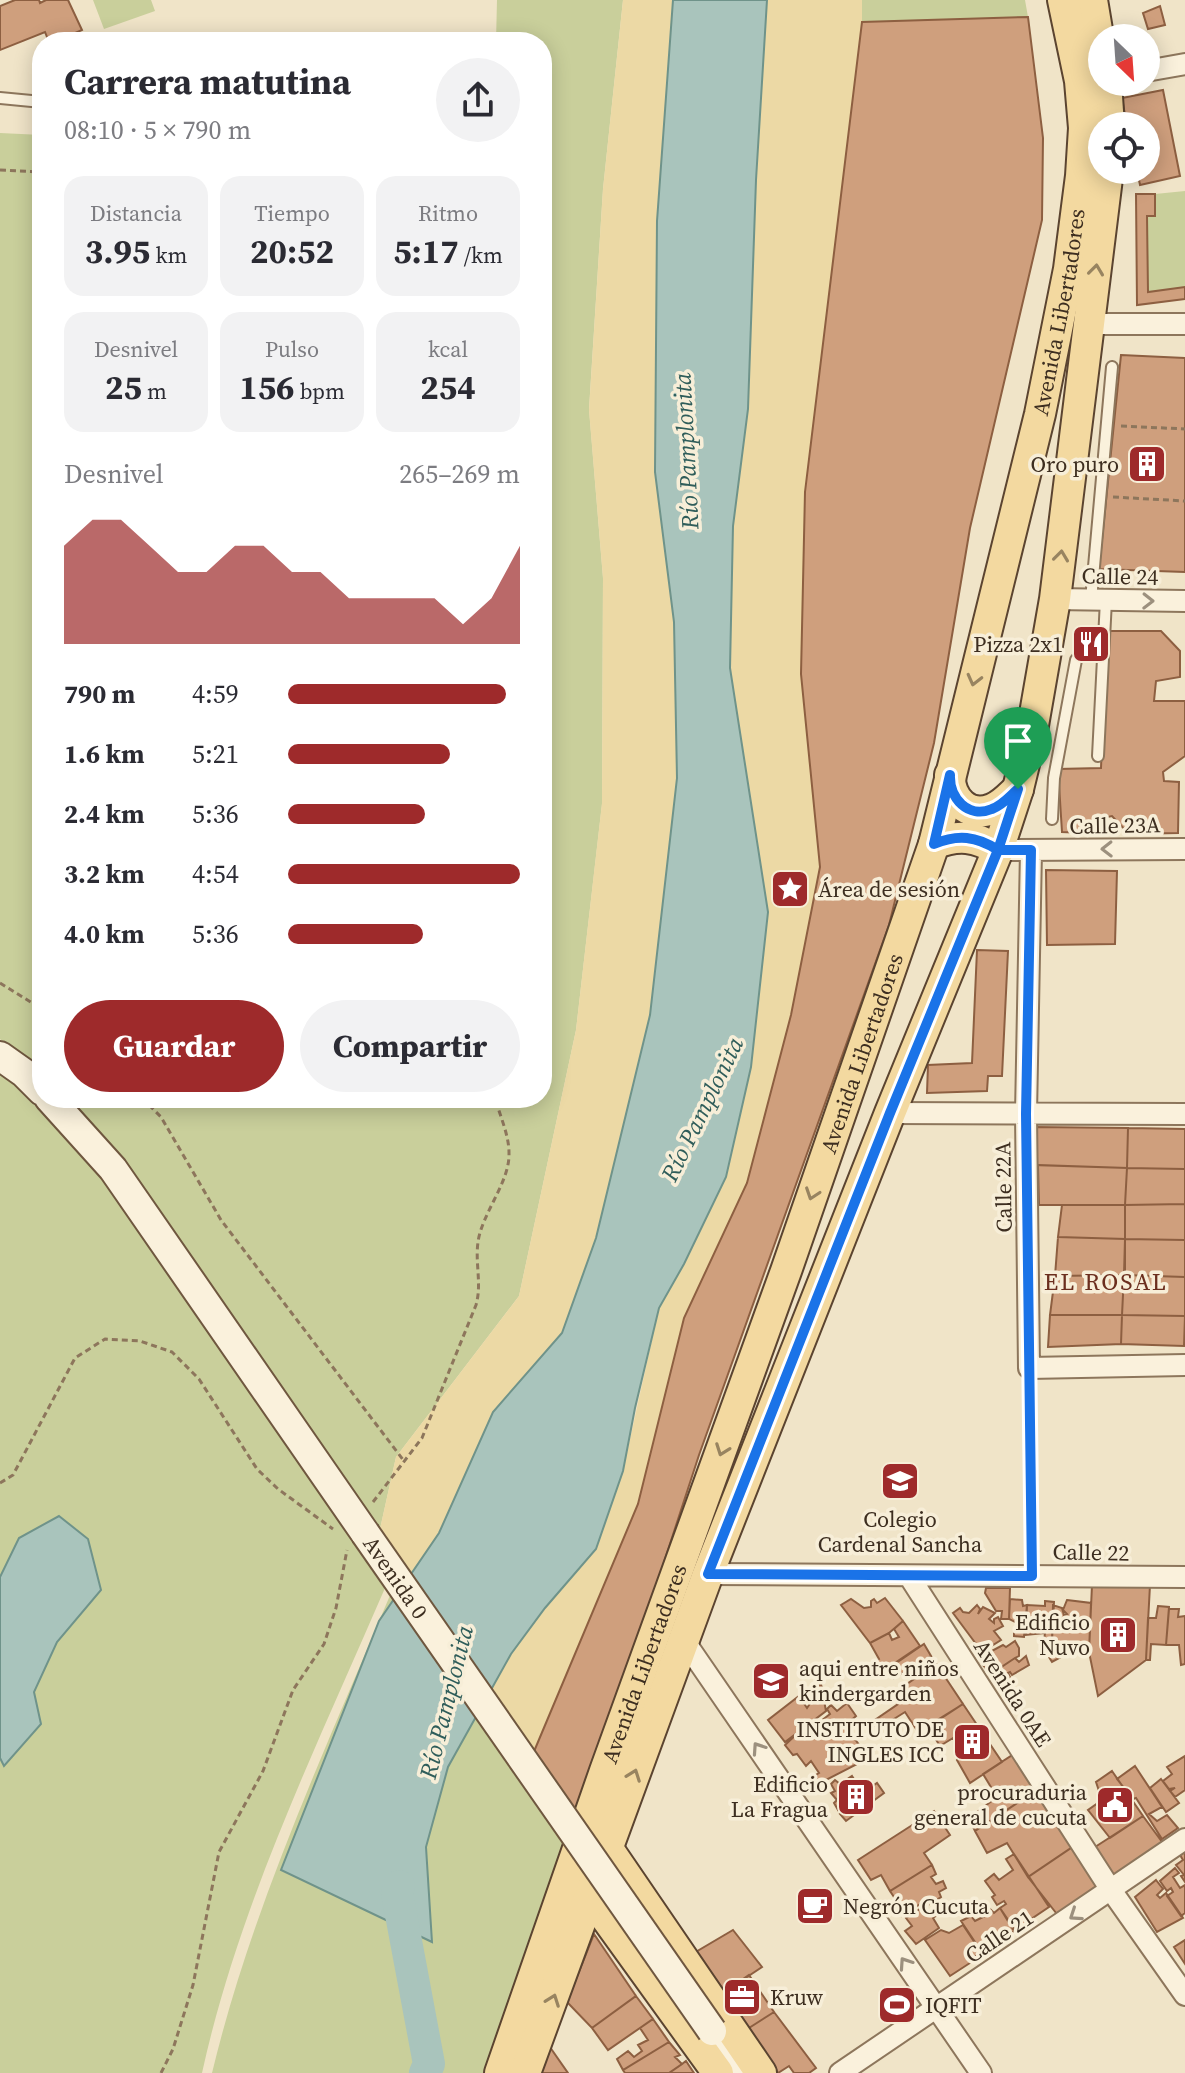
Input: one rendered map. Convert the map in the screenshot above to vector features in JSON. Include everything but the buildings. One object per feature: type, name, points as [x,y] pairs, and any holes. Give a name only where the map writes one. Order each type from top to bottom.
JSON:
[{"type":"main road","name":"Avenida Libertadores","points":[[500,2073],[605,1771],[667,1607],[786,1271],[934,844],[1040,414],[1069,269],[1084,128],[1080,81],[1063,0]]},
{"type":"main road","points":[[1092,0],[1096,24]]},
{"type":"main road","name":"Avenida Libertadores","points":[[525,2073],[683,1639],[890,1113],[998,850],[1018,789],[1032,731],[1055,599],[1106,184]]},
{"type":"main road","points":[[950,775],[952,792],[963,806],[971,810],[989,811],[1018,789]]},
{"type":"main road","points":[[934,844],[950,838],[967,837],[983,841],[998,850]]},
{"type":"main road","points":[[608,1849],[738,2071]]},
{"type":"main road","points":[[591,1897],[738,2071]]},
{"type":"street","points":[[1160,68],[1185,64]]},
{"type":"street","points":[[1089,324],[1185,324]]},
{"type":"street","name":"Calle 24","points":[[1055,599],[1185,601]]},
{"type":"street","name":"Calle 23A","points":[[998,850],[1185,849]]},
{"type":"street","name":"Calle 22A","points":[[1029,1368],[1026,1114],[1031,850]]},
{"type":"street","points":[[0,1056],[32,1081]]},
{"type":"street","name":"Avenida 0","points":[[58,1108],[113,1169],[358,1533],[738,2071]]},
{"type":"street","points":[[890,1113],[1185,1114]]},
{"type":"street","points":[[1029,1368],[1185,1365]]},
{"type":"street","name":"Calle 22","points":[[708,1574],[1185,1577]]},
{"type":"street","name":"Avenida 0AE","points":[[909,1576],[1111,1890],[1185,1995]]},
{"type":"street","points":[[683,1639],[981,2073]]},
{"type":"street","name":"Calle 21","points":[[840,2073],[1185,1839]]},
{"type":"lane","points":[[0,98],[32,101]]},
{"type":"lane","points":[[1098,756],[1103,652],[1099,600],[1101,497],[1112,367]]},
{"type":"lane","points":[[1052,819],[1054,778],[1076,660],[1081,654],[1103,652]]},
{"type":"path","points":[[0,170],[32,172]]},
{"type":"path","points":[[1107,425],[1185,429]]},
{"type":"path","points":[[1101,497],[1185,501]]},
{"type":"path","points":[[0,983],[32,1003]]},
{"type":"path","points":[[152,1108],[161,1117],[221,1220],[404,1461]]},
{"type":"path","points":[[161,2073],[173,2049],[193,1985],[219,1852],[263,1771],[293,1690],[324,1644],[358,1533],[381,1489],[422,1438],[476,1305],[480,1291],[477,1245],[509,1155],[497,1108]]},
{"type":"path","points":[[0,1483],[13,1475],[75,1358],[105,1339],[140,1341],[172,1352],[199,1379],[257,1469],[278,1489],[358,1533]]},
{"type":"path","points":[[1029,1368],[1032,1576]]},
{"type":"green space","points":[[93,0],[151,0],[155,11],[104,29]]},
{"type":"green space","points":[[497,0],[623,0],[603,189],[589,409],[603,578],[602,804],[576,1030],[519,1296],[396,1457],[378,1538],[72,1108],[552,1108],[552,32],[496,32]]},
{"type":"green space","points":[[862,0],[1025,0],[1028,17],[862,22]]},
{"type":"green space","points":[[0,133],[32,135],[32,1067],[0,1039]]},
{"type":"green space","points":[[1185,191],[1185,287],[1148,292],[1147,217],[1155,216],[1155,194]]},
{"type":"green space","points":[[0,1068],[32,1097],[32,1108],[42,1108],[104,1176],[385,1588],[258,1887],[218,2010],[202,2073],[0,2073]]},
{"type":"green space","points":[[391,1593],[570,1851],[494,2073],[212,2073],[228,2011],[269,1890]]},
{"type":"sand","points":[[623,0],[673,0],[657,221],[655,472],[674,622],[677,778],[650,1015],[596,1238],[562,1333],[493,1412],[439,1533],[408,1579],[378,1538],[396,1457],[519,1296],[576,1030],[602,803],[603,578],[589,410],[603,189]]},
{"type":"sand","name":"Área de sesión","points":[[767,0],[862,0],[862,22],[805,492],[801,674],[820,867],[791,1015],[747,1183],[684,1318],[638,1504],[530,1761],[486,1700],[511,1654],[596,1548],[623,1471],[659,1308],[726,1177],[751,1067],[768,912],[730,668],[733,526],[748,409],[756,180]]},
{"type":"water","points":[[673,0],[767,0],[756,180],[748,409],[733,526],[730,668],[768,912],[751,1067],[726,1177],[659,1308],[623,1471],[596,1549],[545,1608],[511,1654],[448,1767],[426,1847],[432,1942],[281,1870],[379,1621],[439,1533],[493,1412],[562,1333],[596,1238],[650,1015],[677,778],[674,622],[655,472],[657,221]]},
{"type":"water","points":[[59,1516],[88,1539],[101,1590],[57,1642],[34,1692],[41,1724],[4,1766],[0,1758],[0,1577],[19,1538]]},
{"type":"waterway","name":"Río Pamplonita","points":[[399,1886],[397,1893],[429,2064],[425,2073]]},
{"type":"place","name":"Oro puro","points":[[1147,464]]},
{"type":"place","name":"Pizza 2x1","points":[[1091,644]]},
{"type":"place","name":"Área de sesión","points":[[790,889]]},
{"type":"place","name":"Colegio Cardenal Sancha","points":[[900,1481]]},
{"type":"place","name":"Edificio Nuvo","points":[[1118,1635]]},
{"type":"place","name":"aqui entre niños kindergarden","points":[[771,1681]]},
{"type":"place","name":"INSTITUTO DE INGLES ICC","points":[[972,1742]]},
{"type":"place","name":"Edificio La Fragua","points":[[856,1797]]},
{"type":"place","name":"procuraduria general de cucuta","points":[[1115,1805]]},
{"type":"place","name":"Negrón Cucuta","points":[[815,1906]]},
{"type":"place","name":"Kruw","points":[[742,1997]]},
{"type":"place","name":"IQFIT","points":[[897,2005]]},
{"type":"district","name":"EL ROSAL","points":[[1106,1281]]},
{"type":"route","points":[[1018,789],[997,807],[980,812],[963,806],[957,800],[952,792],[950,775],[934,844],[950,838],[967,837],[983,841],[998,850],[890,1113],[708,1574],[1032,1576],[1026,1114],[1031,850],[998,850],[1018,789]]}]
